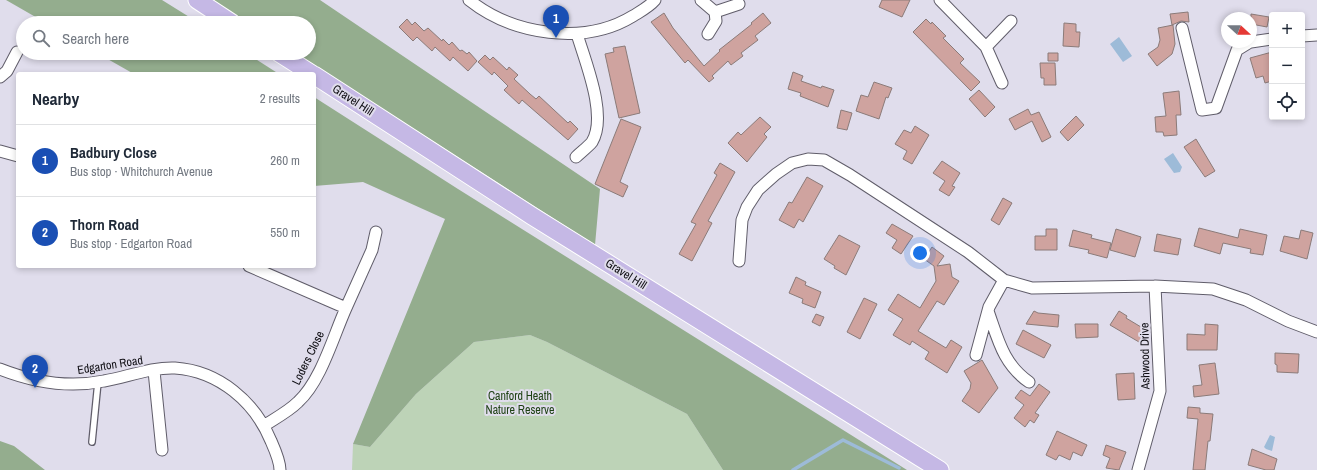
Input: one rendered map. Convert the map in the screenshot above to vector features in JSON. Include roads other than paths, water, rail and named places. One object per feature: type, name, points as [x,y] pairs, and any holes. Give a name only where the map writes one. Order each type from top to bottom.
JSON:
[{"type":"main road","points":[[197,0],[221,16]]},
{"type":"main road","name":"Gravel Hill","points":[[290,60],[308,72]]},
{"type":"main road","name":"Gravel Hill","points":[[316,77],[539,220],[940,470]]},
{"type":"street","points":[[469,0],[502,21],[542,31],[577,34],[620,24],[651,6],[655,0]]},
{"type":"street","points":[[701,0],[715,12],[716,21],[708,34]]},
{"type":"street","points":[[940,0],[986,47],[1002,84]]},
{"type":"street","points":[[715,12],[739,4]]},
{"type":"street","points":[[986,47],[1011,21]]},
{"type":"street","points":[[1182,28],[1202,110],[1216,108],[1237,50],[1240,48]]},
{"type":"street","points":[[576,157],[592,141],[598,122],[594,91],[577,34]]},
{"type":"street","points":[[1305,36],[1317,35]]},
{"type":"street","points":[[1257,41],[1269,40]]},
{"type":"street","points":[[0,77],[7,71],[16,54]]},
{"type":"street","points":[[0,152],[16,156]]},
{"type":"street","points":[[739,261],[740,232],[746,206],[758,190],[776,174],[792,163],[808,159],[824,160],[850,175],[968,252],[1004,280],[1032,288],[1155,286],[1213,289],[1246,300],[1288,321],[1317,332]]},
{"type":"street","name":"Loders Close","points":[[265,425],[298,403],[308,391],[316,377],[372,250],[376,232]]},
{"type":"street","points":[[260,268],[271,270],[346,308]]},
{"type":"street","points":[[976,355],[988,311],[1004,280]]},
{"type":"street","name":"Ashwood Drive","points":[[1138,470],[1160,391],[1155,286]]},
{"type":"street","points":[[988,311],[1004,356],[1017,374],[1029,382]]},
{"type":"street","name":"Edgarton Road","points":[[0,369],[33,381],[77,384],[98,382],[154,370],[175,368],[197,373],[215,380],[233,390],[243,399],[265,425],[274,446],[280,470]]},
{"type":"street","points":[[154,370],[162,450]]},
{"type":"lane","points":[[92,442],[98,382]]},
{"type":"water","points":[[1119,37],[1132,56],[1123,62],[1110,44]]},
{"type":"water","points":[[1173,153],[1182,167],[1180,172],[1174,173],[1164,159]]},
{"type":"water","points":[[1270,435],[1275,437],[1272,451],[1264,447]]},
{"type":"waterway","points":[[793,470],[843,440],[899,468]]},
{"type":"place","name":"Badbury Close","points":[[556,38]]},
{"type":"place","name":"Thorn Road","points":[[35,388]]},
{"type":"park label","name":"Canford Heath Nature Reserve","points":[[520,403]]}]
